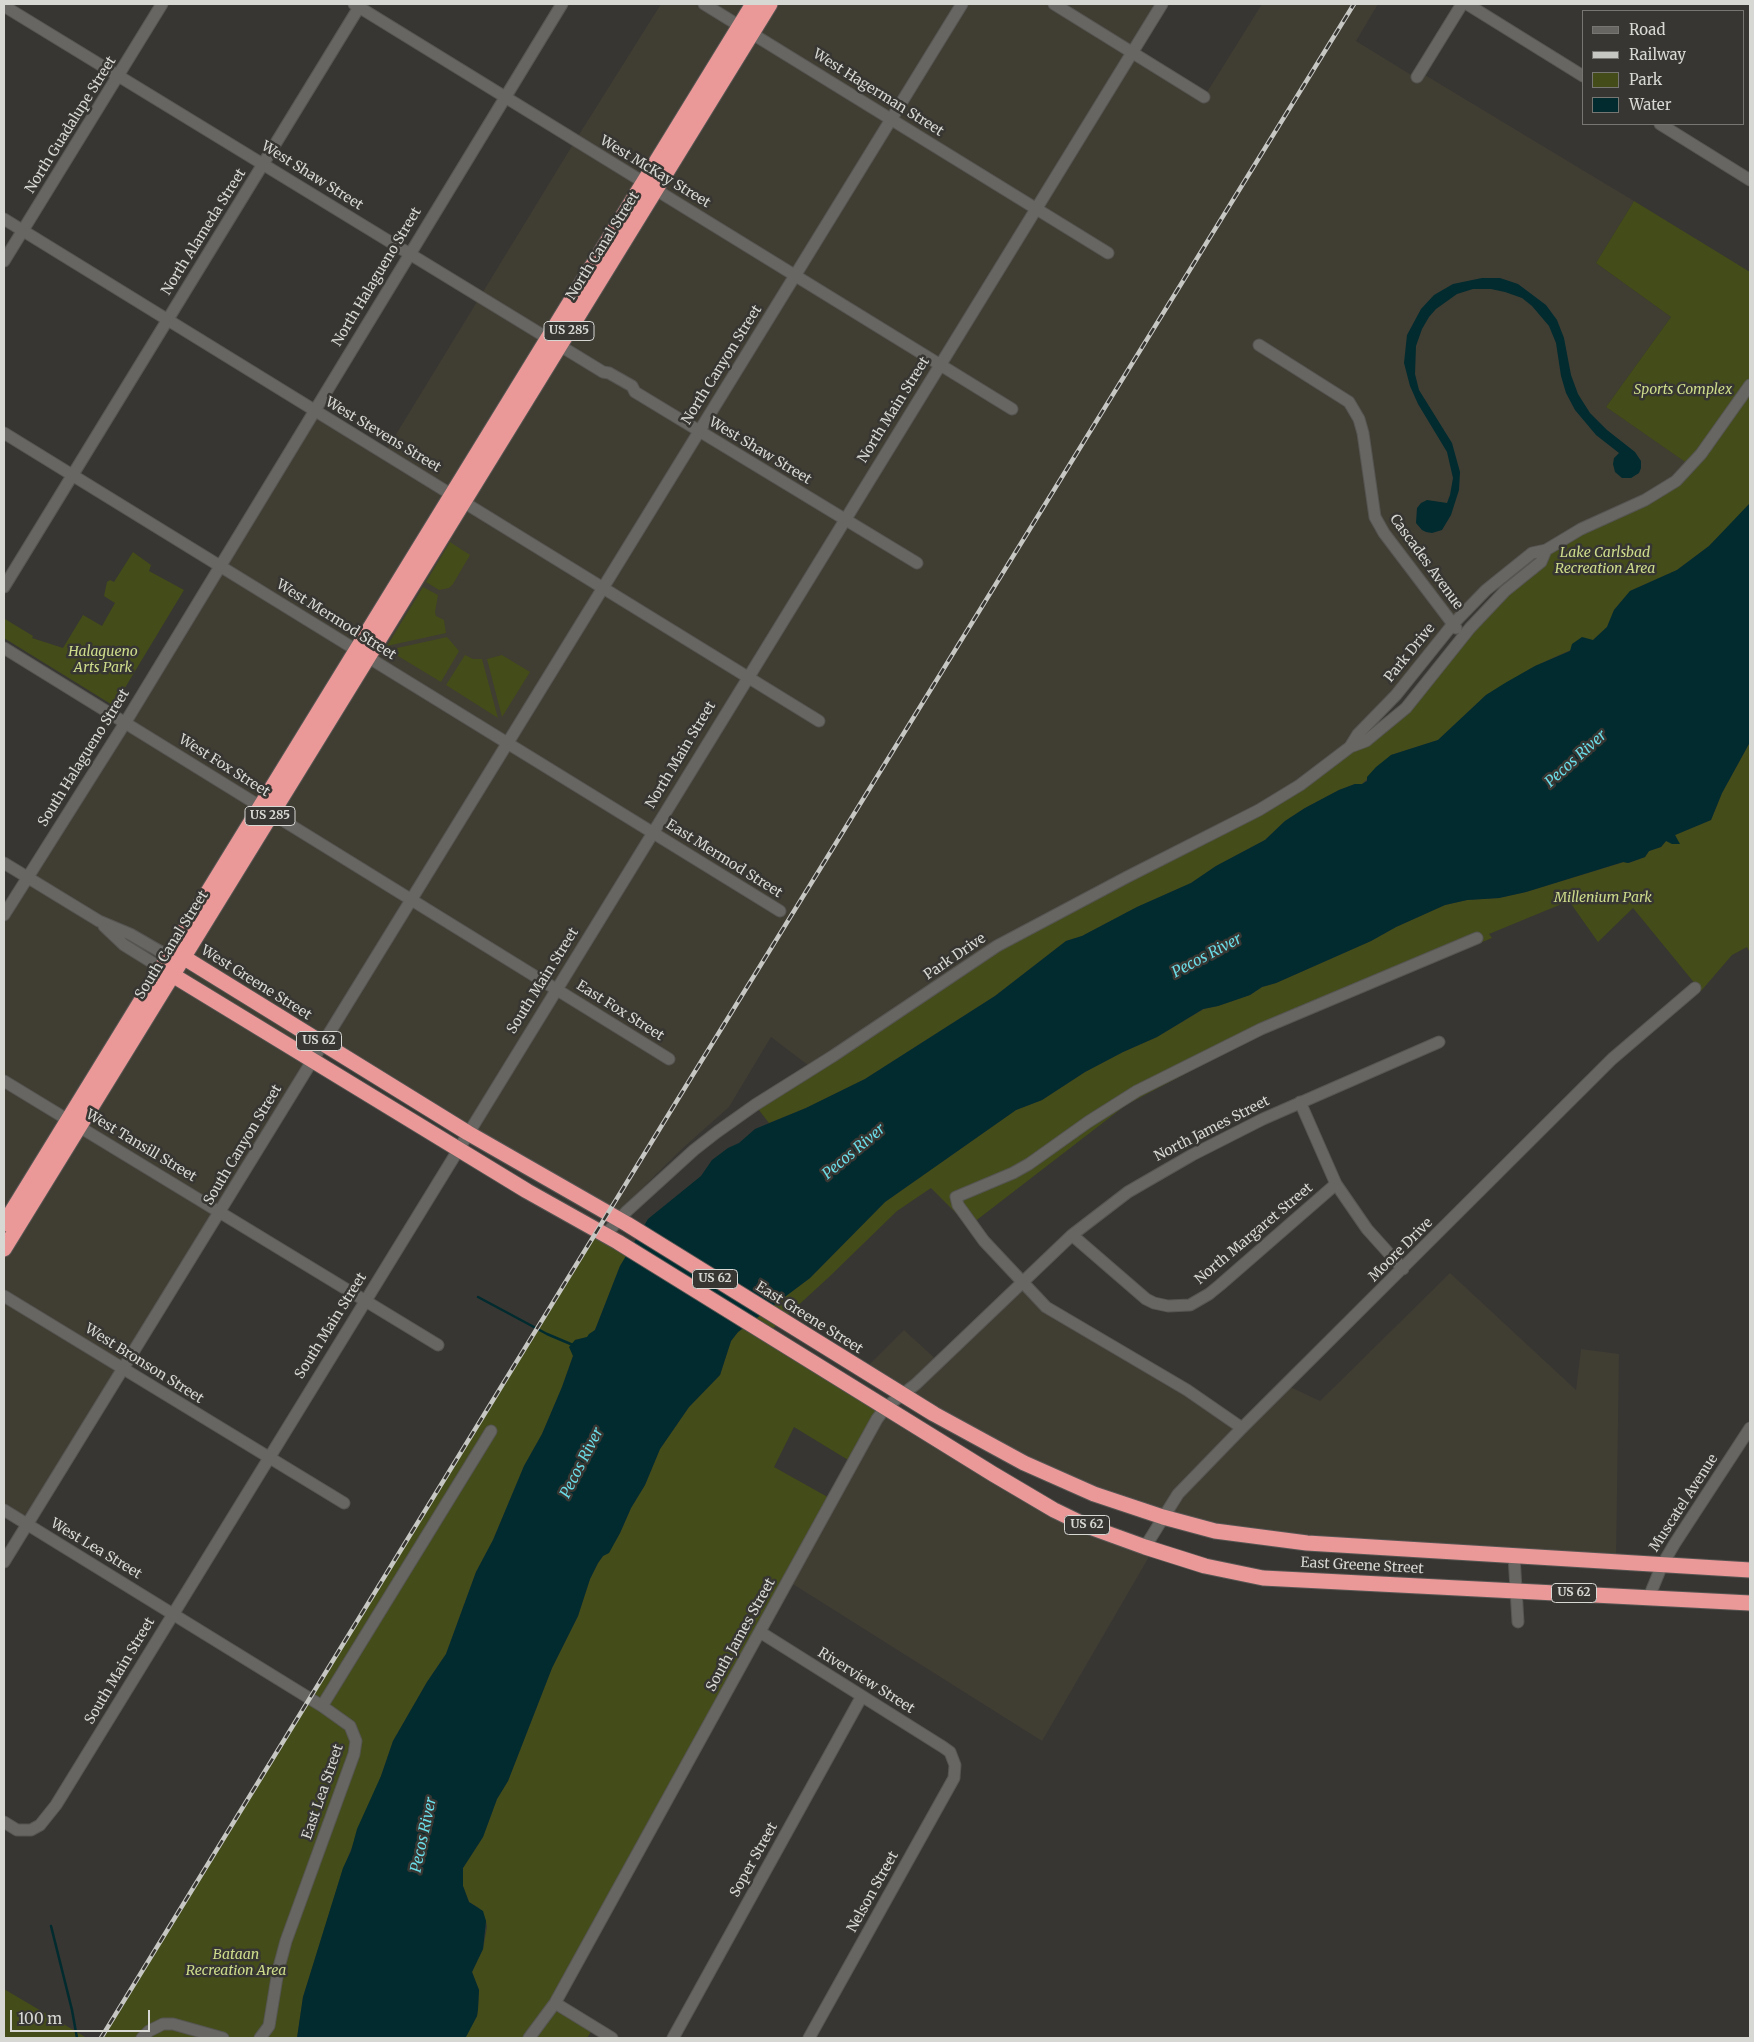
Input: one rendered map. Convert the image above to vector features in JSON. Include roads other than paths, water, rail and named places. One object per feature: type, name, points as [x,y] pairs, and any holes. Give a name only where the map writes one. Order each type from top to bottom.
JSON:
[{"type":"highway","name":"North Canal Street","points":[[361,654],[554,342],[656,190],[746,30],[753,4]]},
{"type":"highway","name":"North Canal Street","points":[[554,342],[643,182],[746,30],[770,4]]},
{"type":"highway","name":"South Canal Street","points":[[4,1249],[74,1123],[361,654]]},
{"type":"highway","name":"West Greene Street","points":[[171,964],[323,1043],[468,1132]]},
{"type":"highway","name":"West Greene Street","points":[[171,964],[312,1061],[458,1149]]},
{"type":"highway","name":"South Canal Street","points":[[4,1224],[74,1123]]},
{"type":"highway","name":"East Greene Street","points":[[468,1132],[626,1224],[902,1395],[1006,1454],[1085,1490],[1163,1517],[1215,1531],[1307,1543],[1750,1570]]},
{"type":"highway","name":"East Greene Street","points":[[458,1149],[527,1191],[626,1247],[992,1474],[1071,1518],[1145,1547],[1205,1566],[1263,1578],[1650,1597],[1750,1604]]},
{"type":"highway","points":[[992,1474],[1006,1454]]},
{"type":"street","name":"North Guadalupe Street","points":[[4,261],[162,4]]},
{"type":"street","name":"North Halagueno Street","points":[[220,566],[562,4]]},
{"type":"street","name":"West Hagerman Street","points":[[704,4],[1108,253]]},
{"type":"street","name":"North Canyon Street","points":[[506,743],[962,4]]},
{"type":"street","points":[[1054,4],[1204,97]]},
{"type":"street","name":"North Main Street","points":[[652,832],[1162,4]]},
{"type":"street","points":[[1417,77],[1462,4]]},
{"type":"street","points":[[1467,4],[1582,75]]},
{"type":"street","name":"West McKay Street","points":[[358,5],[504,97],[1012,409]]},
{"type":"street","name":"North Alameda Street","points":[[4,587],[358,5]]},
{"type":"street","name":"West Shaw Street","points":[[4,6],[603,372],[605,378],[628,393],[635,392],[916,563]]},
{"type":"street","points":[[1662,125],[1750,180]]},
{"type":"street","name":"West Stevens Street","points":[[4,219],[819,721]]},
{"type":"street","name":"Cascades Avenue","points":[[1259,345],[1349,402],[1359,420],[1363,433],[1375,517],[1384,533],[1462,637]]},
{"type":"street","name":"Park Drive","points":[[1350,747],[1358,734],[1396,695],[1452,624],[1486,590],[1532,553],[1546,550],[1581,529],[1645,500],[1676,481],[1701,454],[1750,385]]},
{"type":"street","name":"West Mermod Street","points":[[4,433],[652,832]]},
{"type":"street","name":"Park Drive","points":[[605,1235],[626,1224],[694,1150],[742,1113],[833,1056],[997,946],[1259,810],[1300,785],[1350,747],[1366,741],[1406,708],[1462,637],[1506,591],[1541,562],[1546,550]]},
{"type":"street","name":"South Halagueno Street","points":[[4,915],[125,723],[220,566]]},
{"type":"street","name":"West Fox Street","points":[[4,648],[556,989]]},
{"type":"street","name":"South Canyon Street","points":[[4,1562],[412,900],[506,743]]},
{"type":"street","name":"East Mermod Street","points":[[652,832],[780,911]]},
{"type":"street","name":"South Main Street","points":[[4,1822],[17,1830],[31,1830],[40,1825],[56,1805],[652,832]]},
{"type":"street","name":"West Greene Street","points":[[4,863],[99,921],[124,945],[171,964]]},
{"type":"street","points":[[1242,1428],[1187,1390],[1046,1307],[971,1223],[958,1205],[956,1200],[958,1195],[1013,1173],[1137,1091],[1261,1029],[1477,938]]},
{"type":"street","name":"Moore Drive","points":[[1145,1547],[1178,1494],[1242,1428],[1612,1059],[1695,988]]},
{"type":"street","name":"East Fox Street","points":[[556,989],[669,1059]]},
{"type":"street","name":"North James Street","points":[[1022,1282],[1072,1236],[1128,1192],[1159,1173],[1300,1102],[1439,1042]]},
{"type":"street","name":"West Tansill Street","points":[[4,1081],[438,1345]]},
{"type":"street","points":[[1300,1102],[1336,1184],[1367,1228],[1403,1269]]},
{"type":"street","name":"North Margaret Street","points":[[1072,1236],[1146,1299],[1168,1306],[1190,1305],[1220,1285],[1336,1184]]},
{"type":"street","name":"South James Street","points":[[529,2038],[555,2003],[877,1419],[886,1407],[902,1395],[1022,1282]]},
{"type":"street","name":"West Bronson Street","points":[[4,1296],[344,1503]]},
{"type":"street","name":"Muscatel Avenue","points":[[1650,1597],[1662,1565],[1750,1428]]},
{"type":"street","points":[[322,1706],[490,1431]]},
{"type":"street","name":"West Lea Street","points":[[4,1510],[173,1614]]},
{"type":"street","points":[[1514,1556],[1518,1622]]},
{"type":"street","name":"East Lea Street","points":[[173,1614],[322,1706],[350,1726],[356,1741],[354,1754],[286,1941],[278,1972],[269,2026],[260,2038]]},
{"type":"street","name":"Riverview Street","points":[[760,1632],[943,1747],[950,1752],[954,1759]]},
{"type":"street","name":"Soper Street","points":[[673,2038],[862,1696]]},
{"type":"street","name":"Nelson Street","points":[[809,2038],[954,1778],[954,1759]]},
{"type":"street","points":[[555,2003],[612,2038]]},
{"type":"street","points":[[142,2038],[163,2024],[173,2024],[223,2038]]},
{"type":"water","points":[[1482,278],[1500,278],[1518,284],[1546,305],[1557,320],[1564,338],[1571,375],[1578,394],[1590,413],[1607,430],[1635,452],[1641,461],[1641,468],[1639,473],[1631,478],[1622,478],[1615,472],[1614,458],[1619,453],[1596,435],[1575,410],[1566,393],[1561,376],[1556,343],[1549,326],[1532,306],[1522,298],[1505,292],[1491,289],[1473,289],[1457,294],[1436,309],[1422,329],[1416,346],[1415,374],[1419,390],[1452,443],[1460,472],[1459,490],[1451,515],[1442,530],[1432,533],[1426,532],[1416,523],[1417,508],[1427,500],[1447,503],[1453,478],[1447,452],[1418,404],[1410,386],[1404,363],[1407,335],[1421,309],[1434,295],[1453,284]]},
{"type":"water","name":"Pecos River","points":[[1750,503],[1750,742],[1722,793],[1711,820],[1675,835],[1680,844],[1672,844],[1666,841],[1661,847],[1649,851],[1645,857],[1628,863],[1623,862],[1526,892],[1499,898],[1467,900],[1445,905],[1396,927],[1371,941],[1276,983],[1262,987],[1250,995],[1203,1009],[1157,1037],[1085,1072],[1042,1100],[1016,1110],[885,1202],[810,1278],[738,1332],[731,1341],[720,1375],[689,1407],[660,1449],[645,1485],[631,1508],[620,1533],[609,1553],[603,1556],[598,1563],[590,1579],[578,1616],[552,1668],[508,1781],[497,1799],[483,1837],[463,1868],[463,1886],[469,1902],[483,1911],[486,1921],[483,1949],[472,1972],[479,1990],[477,2016],[466,2037],[297,2038],[303,1997],[343,1868],[351,1851],[357,1829],[381,1776],[393,1741],[427,1682],[446,1654],[476,1572],[493,1540],[524,1466],[542,1434],[562,1387],[573,1356],[569,1347],[575,1340],[587,1337],[595,1330],[620,1266],[648,1219],[701,1176],[712,1160],[728,1148],[739,1143],[755,1129],[806,1108],[865,1079],[995,996],[1066,941],[1082,936],[1137,907],[1191,883],[1216,866],[1265,840],[1285,821],[1305,808],[1339,790],[1367,781],[1367,777],[1376,767],[1391,755],[1438,740],[1486,695],[1505,683],[1535,666],[1570,651],[1572,644],[1582,637],[1593,640],[1607,627],[1614,610],[1630,591],[1677,570],[1709,546]]},
{"type":"waterway","points":[[478,1297],[547,1334],[573,1345]]},
{"type":"waterway","points":[[51,1926],[77,2038]]},
{"type":"railway","points":[[101,2038],[1354,4]]},
{"type":"park label","name":"Sports Complex","points":[[1683,390]]},
{"type":"park label","name":"Lake Carlsbad Recreation Area","points":[[1605,562]]},
{"type":"park label","name":"Halagueno Arts Park","points":[[103,660]]},
{"type":"park label","name":"Millenium Park","points":[[1603,898]]},
{"type":"park label","name":"Bataan Recreation Area","points":[[236,1964]]}]
